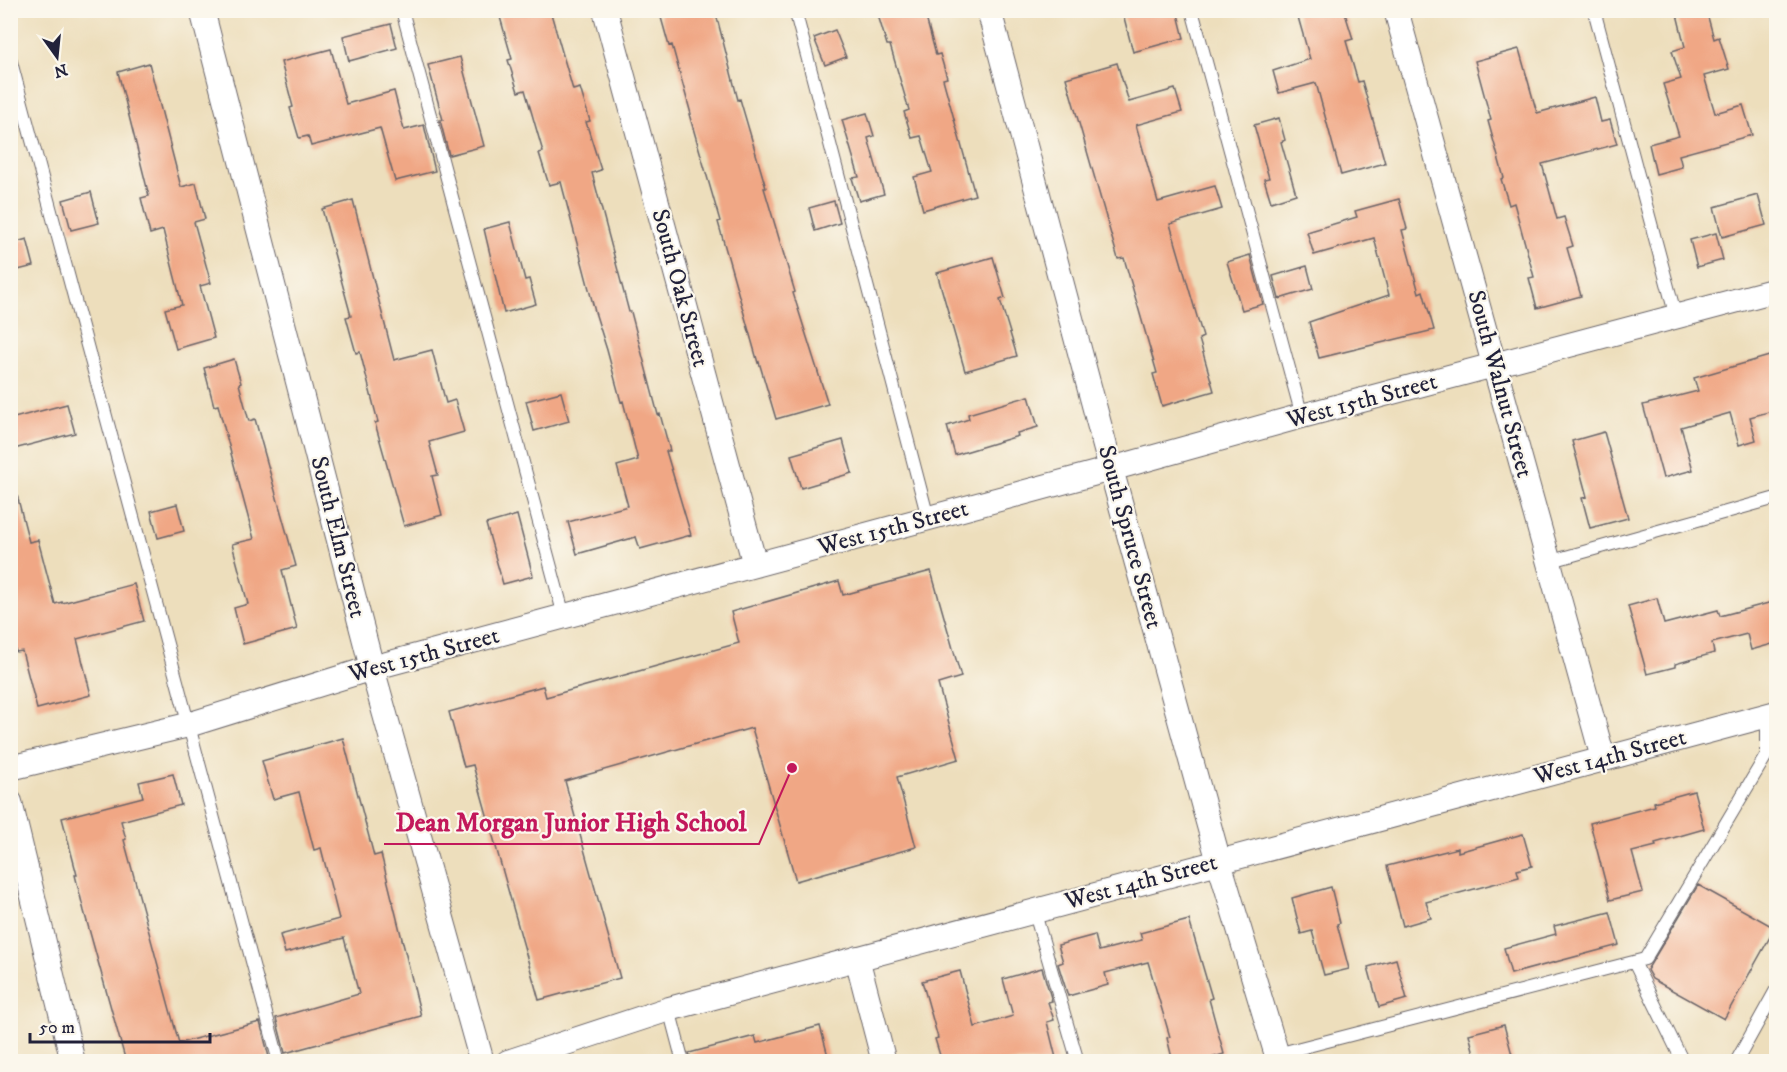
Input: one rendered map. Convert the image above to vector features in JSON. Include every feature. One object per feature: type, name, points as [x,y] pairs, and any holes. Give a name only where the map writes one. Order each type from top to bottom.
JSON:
[{"type":"street","name":"South Elm Street","points":[[202,10],[372,668],[482,1062]]},
{"type":"street","name":"South Oak Street","points":[[605,10],[755,565]]},
{"type":"street","name":"South Spruce Street","points":[[988,10],[1219,862],[1278,1058]]},
{"type":"street","name":"South Walnut Street","points":[[1396,10],[1603,758]]},
{"type":"street","name":"West 15th Street","points":[[10,768],[188,725],[372,668],[1776,290]]},
{"type":"street","name":"West 14th Street","points":[[508,1062],[669,1009],[1772,714]]},
{"type":"street","points":[[10,802],[73,1062]]},
{"type":"street","points":[[856,958],[884,1062]]},
{"type":"lane","points":[[402,10],[564,616]]},
{"type":"lane","points":[[795,10],[928,518]]},
{"type":"lane","points":[[1192,10],[1302,416]]},
{"type":"lane","points":[[1594,10],[1676,317]]},
{"type":"lane","points":[[10,58],[279,1062]]},
{"type":"lane","points":[[1548,562],[1776,498]]},
{"type":"lane","points":[[1278,1058],[1646,959],[1772,755],[1772,714]]},
{"type":"lane","points":[[1034,910],[1078,1062]]},
{"type":"lane","points":[[1634,962],[1683,1062]]},
{"type":"lane","points":[[1736,1062],[1776,990]]},
{"type":"lane","points":[[669,1009],[683,1062]]},
{"type":"building","points":[[498,10],[550,10],[573,90],[580,88],[590,121],[586,122],[601,170],[592,173],[658,415],[660,414],[670,451],[666,451],[691,535],[640,549],[636,537],[577,554],[568,522],[628,506],[617,466],[638,460],[623,401],[621,402],[595,312],[561,182],[549,185],[539,153],[543,152],[525,90],[518,92],[508,60],[512,59]]},
{"type":"building","points":[[671,10],[715,10],[738,100],[740,99],[795,292],[793,293],[828,404],[776,419],[718,222],[720,221],[672,45],[669,46],[660,14]]},
{"type":"building","points":[[896,10],[924,10],[936,55],[940,54],[947,78],[943,79],[975,195],[923,210],[914,177],[932,172],[921,136],[912,138],[904,112],[909,110],[890,45],[887,45],[878,15]]},
{"type":"building","points":[[1122,10],[1177,10],[1184,38],[1133,52]]},
{"type":"building","points":[[1296,10],[1344,10],[1353,39],[1346,41],[1358,82],[1362,81],[1385,163],[1341,175],[1316,83],[1279,93],[1273,71],[1310,59]]},
{"type":"building","points":[[1676,10],[1706,10],[1714,39],[1719,37],[1729,69],[1704,76],[1715,113],[1743,105],[1752,135],[1679,155],[1682,167],[1656,174],[1649,144],[1679,136],[1663,84],[1681,79],[1672,51],[1685,47]]},
{"type":"building","points":[[391,24],[397,48],[349,61],[343,36]]},
{"type":"building","points":[[835,30],[846,57],[825,65],[814,38]]},
{"type":"building","points":[[331,49],[346,104],[394,91],[404,130],[424,125],[435,171],[395,181],[380,128],[311,146],[308,136],[299,138],[290,108],[293,107],[281,62]]},
{"type":"building","points":[[1519,49],[1537,113],[1595,97],[1601,122],[1610,120],[1617,144],[1542,164],[1557,219],[1564,217],[1573,246],[1567,248],[1581,296],[1537,308],[1529,278],[1534,277],[1514,203],[1509,205],[1501,179],[1504,178],[1488,121],[1491,120],[1475,61]]},
{"type":"building","points":[[460,57],[484,146],[449,155],[440,120],[443,120],[428,65]]},
{"type":"building","points":[[149,63],[181,187],[196,183],[205,219],[194,222],[211,283],[200,286],[214,338],[176,349],[165,309],[182,305],[163,230],[150,234],[141,198],[149,196],[118,72]]},
{"type":"building","points":[[1117,63],[1129,102],[1175,89],[1182,112],[1136,125],[1158,202],[1215,186],[1222,209],[1170,224],[1203,337],[1199,339],[1214,391],[1162,406],[1153,374],[1157,373],[1124,258],[1118,259],[1066,78]]},
{"type":"building","points":[[867,113],[874,136],[868,138],[884,194],[859,201],[852,178],[859,177],[842,120]]},
{"type":"building","points":[[1279,118],[1285,140],[1281,142],[1296,194],[1271,202],[1264,179],[1269,178],[1254,125]]},
{"type":"building","points":[[91,192],[99,223],[71,230],[63,200]]},
{"type":"building","points":[[1758,195],[1766,225],[1722,237],[1714,207]]},
{"type":"building","points":[[1399,199],[1407,229],[1402,230],[1419,293],[1423,291],[1434,330],[1319,358],[1309,322],[1389,295],[1374,238],[1314,255],[1307,232],[1357,217],[1355,211]]},
{"type":"building","points":[[353,200],[394,360],[432,350],[446,403],[455,400],[464,432],[429,442],[438,475],[432,476],[442,515],[404,526],[375,423],[378,422],[360,352],[356,353],[346,317],[351,316],[322,209]]},
{"type":"building","points":[[834,201],[840,223],[815,231],[809,208]]},
{"type":"building","points":[[510,222],[525,280],[529,279],[536,304],[504,313],[484,229]]},
{"type":"building","points":[[1716,233],[1723,260],[1697,267],[1690,240]]},
{"type":"building","points":[[27,239],[34,266],[10,272],[10,244]]},
{"type":"building","points":[[1250,255],[1263,304],[1242,310],[1227,262]]},
{"type":"building","points":[[993,257],[1005,298],[1000,300],[1017,356],[965,371],[937,273]]},
{"type":"building","points":[[1307,266],[1313,289],[1279,299],[1273,276]]},
{"type":"building","points":[[1776,354],[1776,410],[1750,417],[1756,440],[1739,445],[1730,413],[1681,427],[1693,470],[1663,478],[1643,405],[1698,391],[1694,378]]},
{"type":"building","points":[[234,359],[249,421],[255,419],[296,566],[282,570],[297,629],[243,644],[234,608],[248,604],[232,544],[254,539],[218,405],[214,406],[204,368]]},
{"type":"building","points":[[561,392],[569,421],[534,431],[526,401]]},
{"type":"building","points":[[1029,396],[1038,427],[1017,433],[1018,436],[955,455],[947,426],[969,419],[968,414]]},
{"type":"building","points":[[67,404],[75,433],[10,450],[10,419]]},
{"type":"building","points":[[1604,432],[1628,518],[1590,528],[1582,498],[1587,497],[1572,441]]},
{"type":"building","points":[[843,440],[852,473],[801,488],[791,455]]},
{"type":"building","points":[[10,495],[17,495],[29,542],[38,540],[55,604],[134,584],[144,621],[77,639],[91,695],[37,709],[22,651],[16,652],[10,629]]},
{"type":"building","points":[[177,504],[184,531],[158,538],[151,511]]},
{"type":"building","points":[[517,515],[533,576],[503,584],[486,524]]},
{"type":"building","points":[[931,571],[961,677],[938,684],[959,759],[897,777],[916,847],[796,881],[752,728],[565,781],[620,978],[539,1000],[473,765],[464,767],[449,712],[543,686],[546,697],[739,643],[731,612],[839,581],[843,595]]},
{"type":"building","points":[[1657,598],[1664,624],[1718,610],[1720,616],[1776,601],[1776,643],[1751,650],[1747,634],[1712,643],[1714,653],[1647,674],[1628,606]]},
{"type":"building","points":[[343,738],[374,856],[381,854],[421,1016],[285,1053],[276,1018],[359,994],[344,938],[285,953],[280,935],[339,919],[321,848],[314,850],[299,792],[273,799],[262,761]]},
{"type":"building","points":[[173,774],[181,805],[121,821],[126,839],[124,840],[179,1043],[260,1022],[269,1057],[265,1059],[254,1062],[126,1062],[84,911],[62,818],[143,797],[139,782]]},
{"type":"building","points":[[1694,791],[1704,829],[1632,852],[1643,892],[1610,900],[1590,823],[1655,806],[1654,802]]},
{"type":"building","points":[[1523,834],[1532,866],[1517,870],[1519,877],[1426,902],[1431,918],[1403,926],[1387,866],[1458,848],[1458,852]]},
{"type":"building","points":[[1698,885],[1775,928],[1724,1019],[1652,979],[1647,970]]},
{"type":"building","points":[[1331,887],[1340,923],[1337,924],[1349,969],[1324,975],[1312,931],[1301,934],[1292,898]]},
{"type":"building","points":[[1610,912],[1619,945],[1511,974],[1504,948],[1556,934],[1554,926]]},
{"type":"building","points":[[1189,920],[1212,998],[1209,999],[1224,1054],[1198,1062],[1173,1062],[1167,1038],[1170,1037],[1148,962],[1105,973],[1108,985],[1068,996],[1058,964],[1063,962],[1058,945],[1095,935],[1099,951],[1142,940],[1140,933]]},
{"type":"building","points":[[1396,959],[1407,999],[1379,1007],[1368,967]]},
{"type":"building","points":[[1042,968],[1052,1001],[1048,1002],[1054,1020],[1047,1022],[1057,1062],[942,1062],[935,1039],[938,1038],[922,981],[960,971],[975,1027],[1013,1016],[1003,979]]},
{"type":"building","points":[[1504,1025],[1514,1062],[1476,1062],[1469,1034]]},
{"type":"building","points":[[820,1026],[828,1056],[806,1062],[691,1062],[689,1053],[755,1036],[757,1043]]},
{"type":"place","name":"Dean Morgan Junior High School","points":[[792,768]]}]
